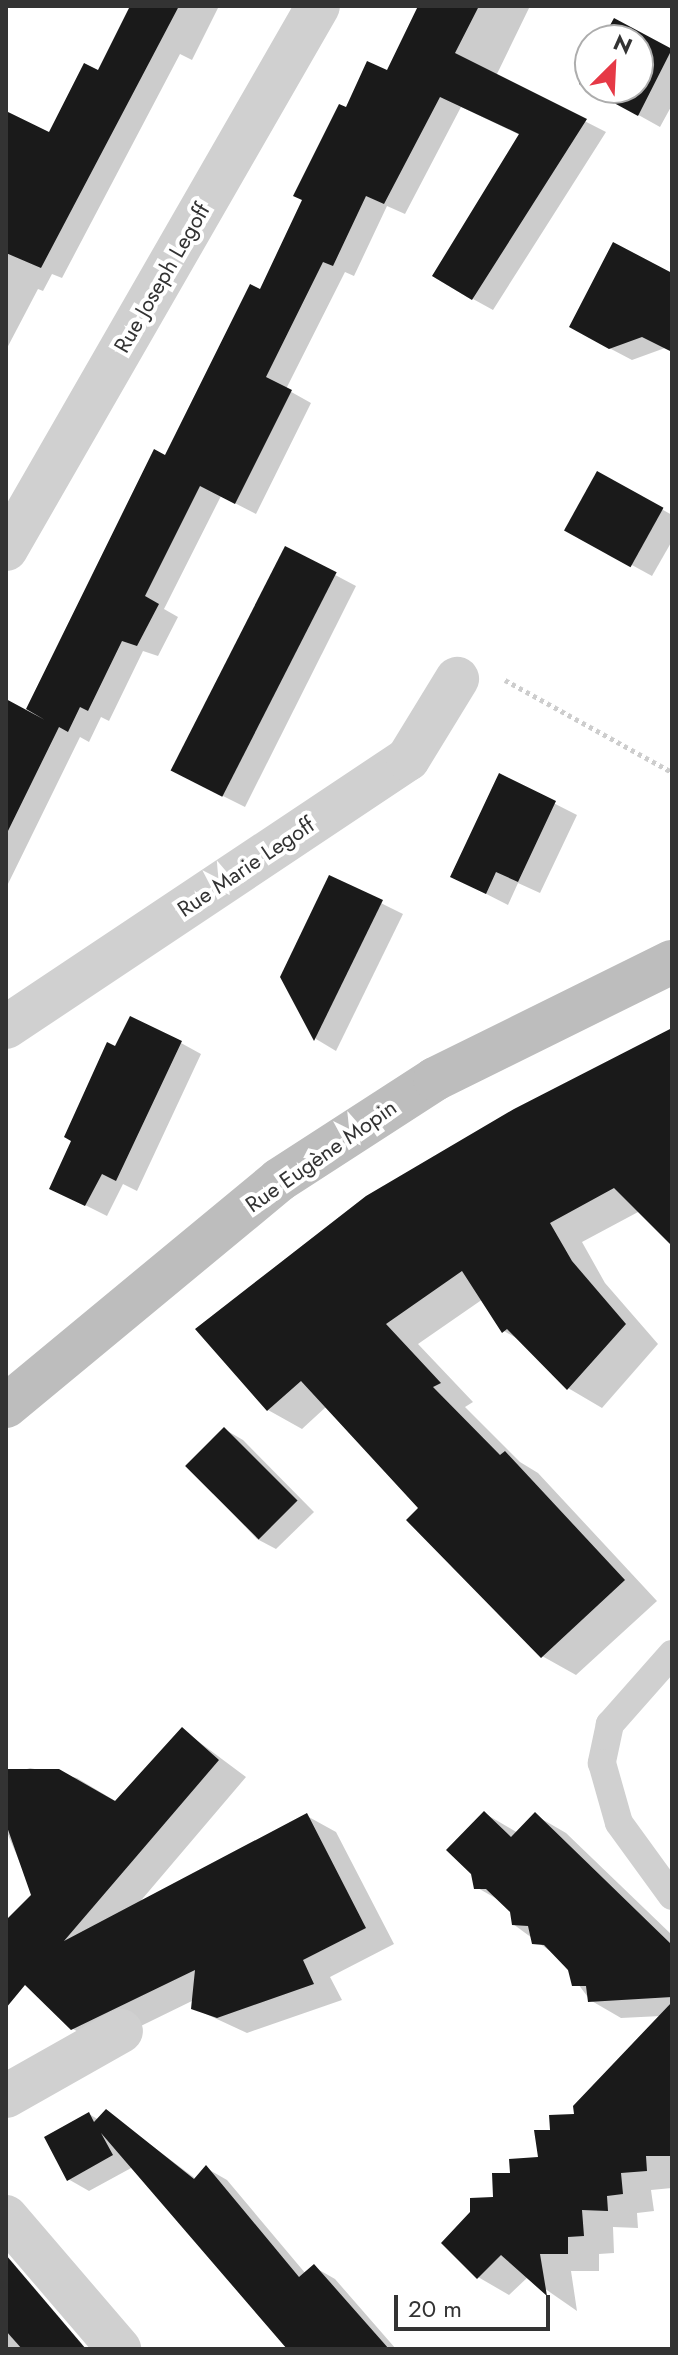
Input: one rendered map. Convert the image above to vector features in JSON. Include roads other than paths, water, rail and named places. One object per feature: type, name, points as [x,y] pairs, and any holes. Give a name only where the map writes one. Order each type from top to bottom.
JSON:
[{"type":"main road","name":"Rue Eugène Mopin","points":[[6,1406],[279,1180],[435,1079],[672,962]]},
{"type":"street","name":"Rue Joseph Legoff","points":[[6,549],[318,6]]},
{"type":"street","name":"Rue Marie Legoff","points":[[6,1027],[408,759],[457,679]]},
{"type":"street","points":[[6,2096],[121,2031]]},
{"type":"street","points":[[6,2217],[119,2349]]},
{"type":"lane","points":[[672,1654],[610,1724],[602,1763],[619,1823],[672,1896]]}]
